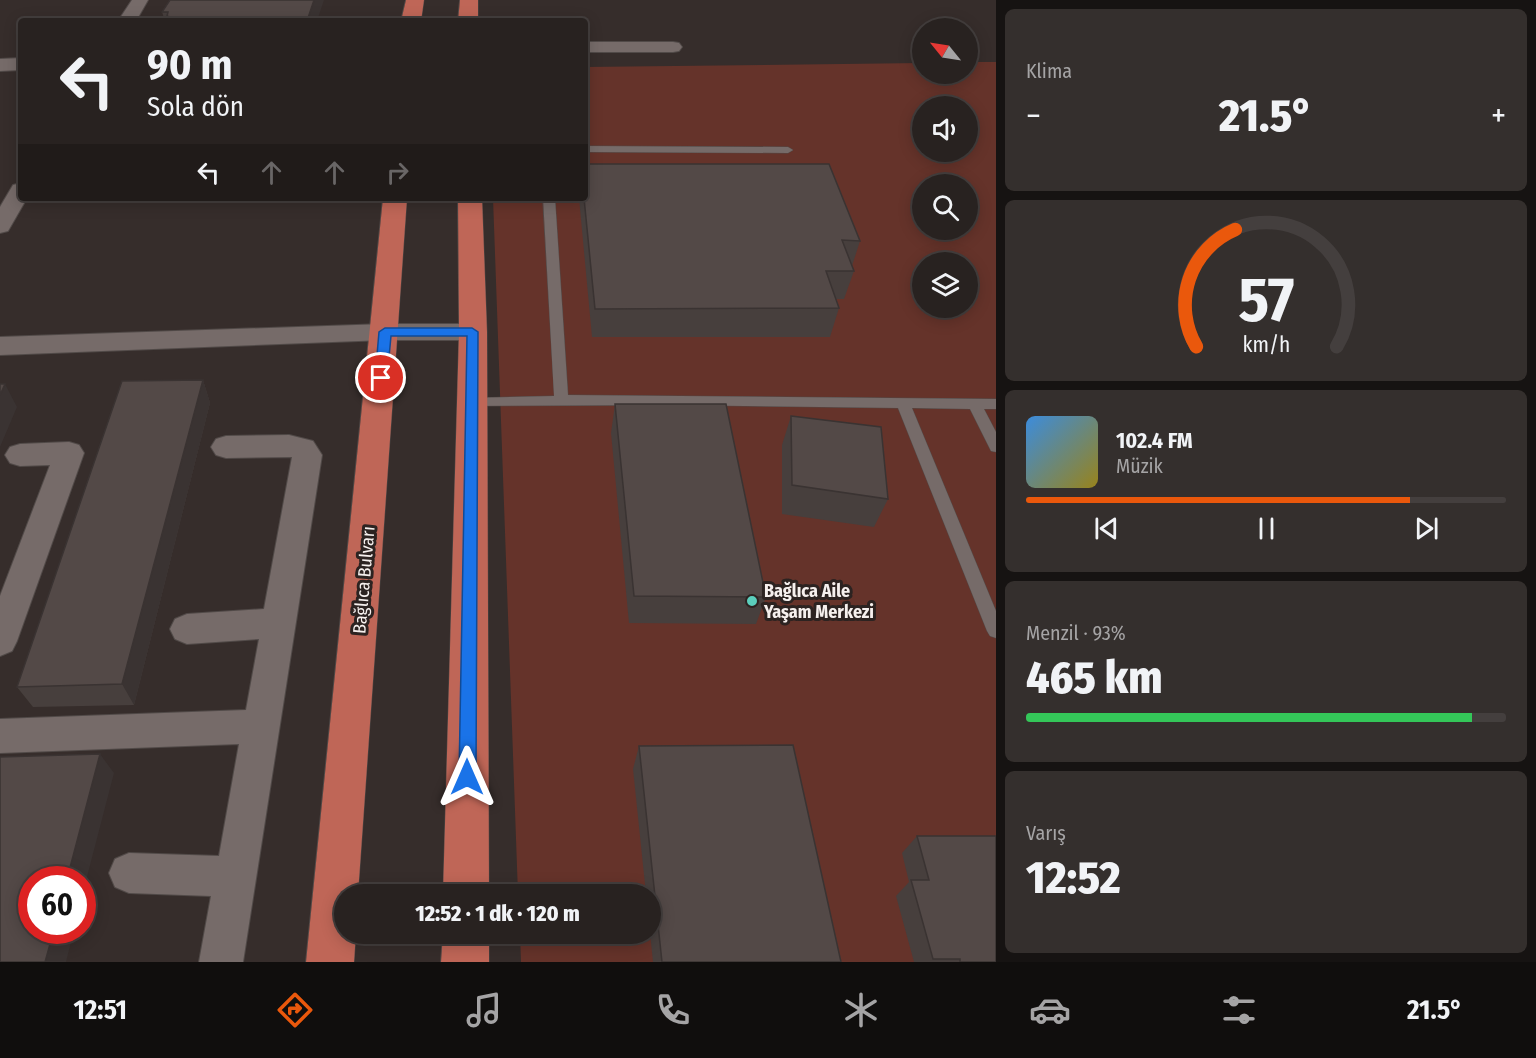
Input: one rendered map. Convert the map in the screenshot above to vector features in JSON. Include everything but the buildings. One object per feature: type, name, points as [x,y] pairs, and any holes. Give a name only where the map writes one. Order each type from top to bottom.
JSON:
[{"type":"main road","points":[[412,18],[415,0]]},
{"type":"main road","points":[[468,18],[469,0]]},
{"type":"main road","name":"Bağlıca Bulvarı","points":[[330,962],[395,201]]},
{"type":"main road","points":[[466,884],[472,332],[470,201]]},
{"type":"main road","points":[[465,962],[466,944]]},
{"type":"street","points":[[129,18],[140,0]]},
{"type":"street","points":[[588,46],[673,47]]},
{"type":"street","points":[[0,65],[18,64]]},
{"type":"street","points":[[0,226],[18,195]]},
{"type":"street","points":[[0,346],[385,332],[472,332]]},
{"type":"street","points":[[221,962],[307,455],[303,449],[290,446],[226,447]]},
{"type":"street","points":[[2,629],[69,453],[20,455]]},
{"type":"street","points":[[187,628],[278,623]]},
{"type":"street","points":[[0,736],[261,726]]},
{"type":"street","points":[[129,873],[236,876]]},
{"type":"lane","points":[[588,149],[788,150]]},
{"type":"lane","points":[[549,201],[561,401]]},
{"type":"lane","points":[[471,403],[668,400],[996,404]]},
{"type":"lane","points":[[903,404],[996,631]]},
{"type":"lane","points":[[975,404],[996,447]]},
{"type":"shaded area","name":"Bağlıca Aile Yaşam Merkezi","points":[[978,62],[996,62],[996,962],[521,962],[520,944],[661,944],[661,884],[518,884],[493,201],[588,201],[588,67],[912,63],[912,84],[978,84]]},
{"type":"place","name":"Bağlıca Aile Yaşam Merkezi","points":[[752,601]]},
{"type":"route","points":[[381,378],[385,332],[472,332],[467,777]]}]
